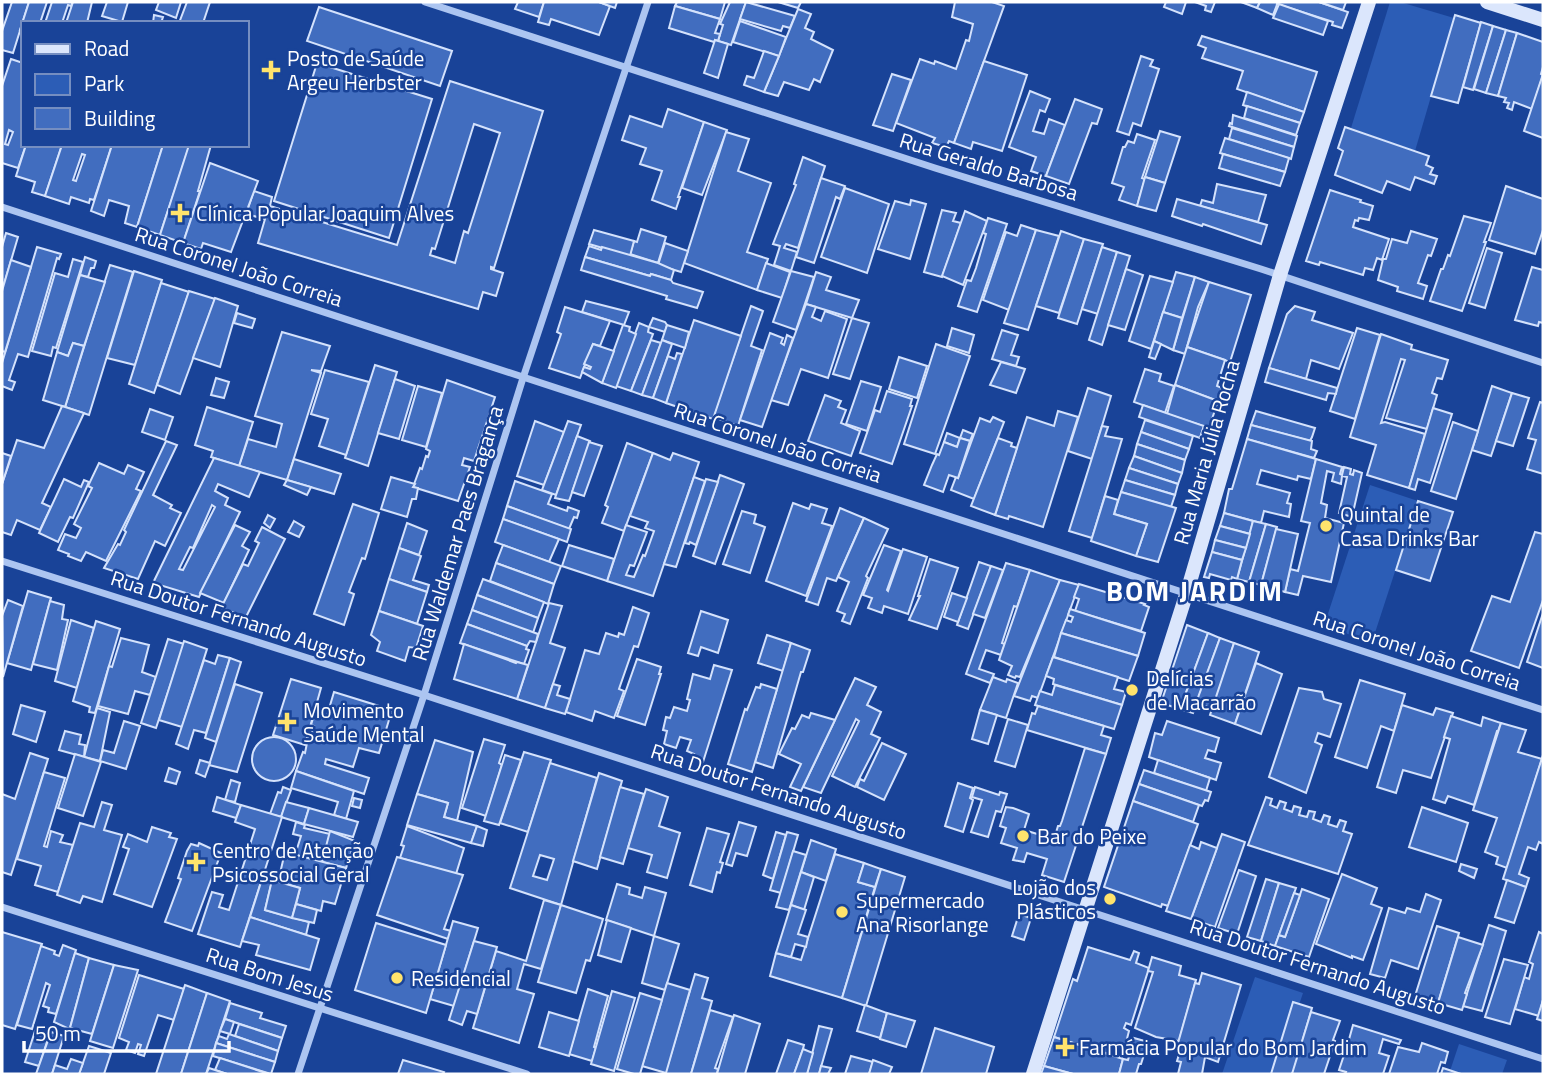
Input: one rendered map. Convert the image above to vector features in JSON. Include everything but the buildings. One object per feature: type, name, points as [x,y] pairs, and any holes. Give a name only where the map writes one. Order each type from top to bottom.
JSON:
[{"type":"street","name":"Rua Geraldo Barbosa","points":[[425,2],[935,168],[1280,275],[1543,363]]},
{"type":"street","name":"Rua Waldemar Paes Bragança","points":[[298,1074],[424,695],[523,378],[648,2]]},
{"type":"street","name":"Rua Maria Júlia Rocha","points":[[1033,1074],[1187,592],[1280,275],[1369,2]]},
{"type":"street","points":[[1487,2],[1543,20]]},
{"type":"street","name":"Rua Coronel João Correia","points":[[2,207],[1543,710]]},
{"type":"street","name":"Rua Doutor Fernando Augusto","points":[[2,561],[1085,908],[1543,1059]]},
{"type":"street","name":"Rua Bom Jesus","points":[[2,907],[527,1074]]},
{"type":"green space","points":[[1390,2],[1400,2],[1454,18],[1415,151],[1351,128]]},
{"type":"green space","points":[[1370,485],[1418,501],[1372,642],[1324,626]]},
{"type":"green space","points":[[1255,977],[1303,993],[1276,1074],[1222,1074]]},
{"type":"green space","points":[[1459,1044],[1507,1060],[1502,1074],[1449,1074]]},
{"type":"place","name":"Posto de Saúde Argeu Herbster","points":[[271,70]]},
{"type":"place","name":"Clínica Popular Joaquim Alves","points":[[180,213]]},
{"type":"place","name":"Quintal de Casa Drinks Bar","points":[[1326,526]]},
{"type":"place","name":"Delícias de Macarrão","points":[[1132,690]]},
{"type":"place","name":"Movimento Saúde Mental","points":[[287,722]]},
{"type":"place","name":"Bar do Peixe","points":[[1023,836]]},
{"type":"place","name":"Centro de Atenção Psicossocial Geral","points":[[196,862]]},
{"type":"place","name":"Lojão dos Plásticos","points":[[1110,899]]},
{"type":"place","name":"Supermercado Ana Risorlange","points":[[842,912]]},
{"type":"place","name":"Residencial","points":[[397,978]]},
{"type":"place","name":"Farmácia Popular do Bom Jardim","points":[[1065,1047]]},
{"type":"district","name":"BOM JARDIM","points":[[1195,590]]}]
